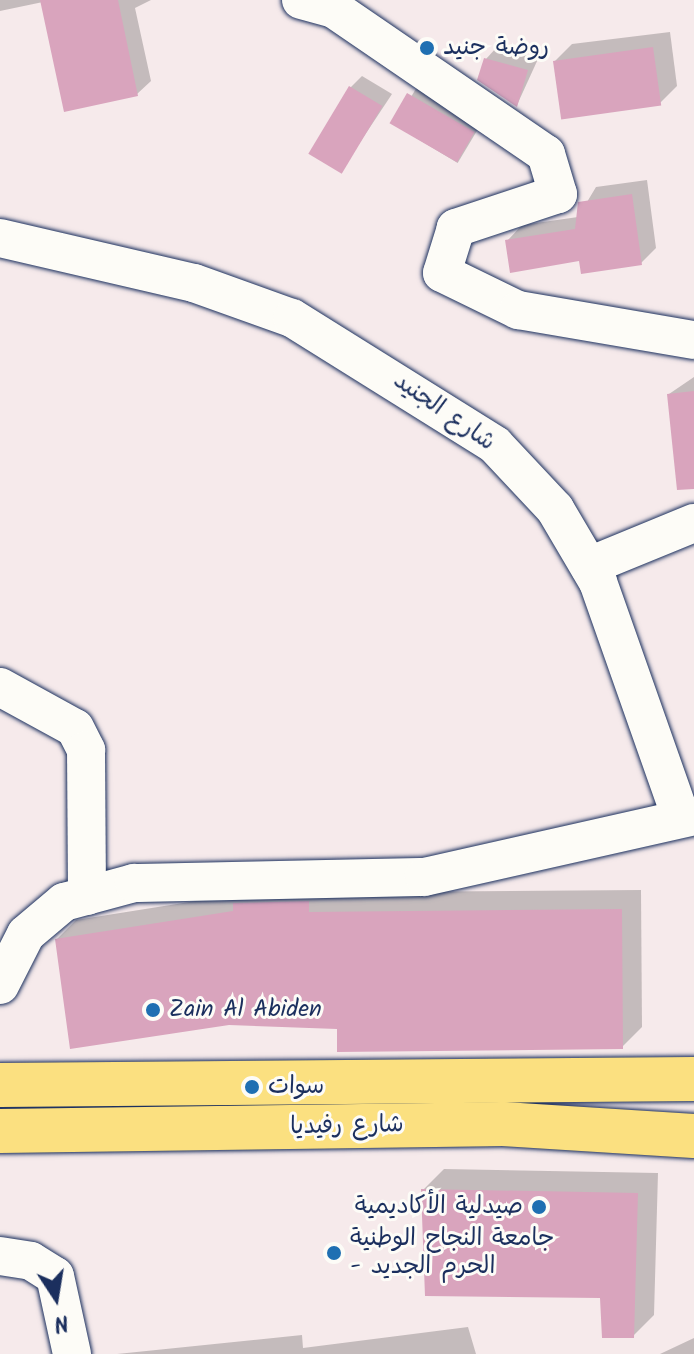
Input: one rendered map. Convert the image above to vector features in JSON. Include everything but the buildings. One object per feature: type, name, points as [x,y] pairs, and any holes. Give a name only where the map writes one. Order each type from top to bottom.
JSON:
[{"type":"main road","name":"شارع رفيديا","points":[[0,1085],[694,1079]]},
{"type":"main road","points":[[694,1095],[694,1121]]},
{"type":"main road","name":"شارع رفيديا","points":[[0,1131],[503,1124],[694,1136]]},
{"type":"street","points":[[301,0],[334,9],[546,154],[558,194],[456,228],[442,273],[518,310],[694,340]]},
{"type":"street","name":"شارع الجنيد","points":[[0,238],[194,283],[292,318],[495,445],[555,509],[589,566],[688,817]]},
{"type":"street","points":[[589,566],[694,523]]},
{"type":"street","points":[[0,687],[75,728],[86,750],[87,896]]},
{"type":"street","points":[[0,985],[26,934],[64,902],[134,883],[424,877],[688,817]]},
{"type":"street","points":[[0,1256],[31,1261],[55,1276],[72,1354]]},
{"type":"place","name":"روضة جنيد","points":[[427,48]]},
{"type":"place","name":"Zain Al Abiden","points":[[153,1010]]},
{"type":"place","name":"سوات","points":[[252,1087]]},
{"type":"place","name":"صيدلية الأكاديمية","points":[[539,1207]]},
{"type":"place","name":"جامعة النجاح الوطنية - الحرم الجديد","points":[[334,1253]]}]
